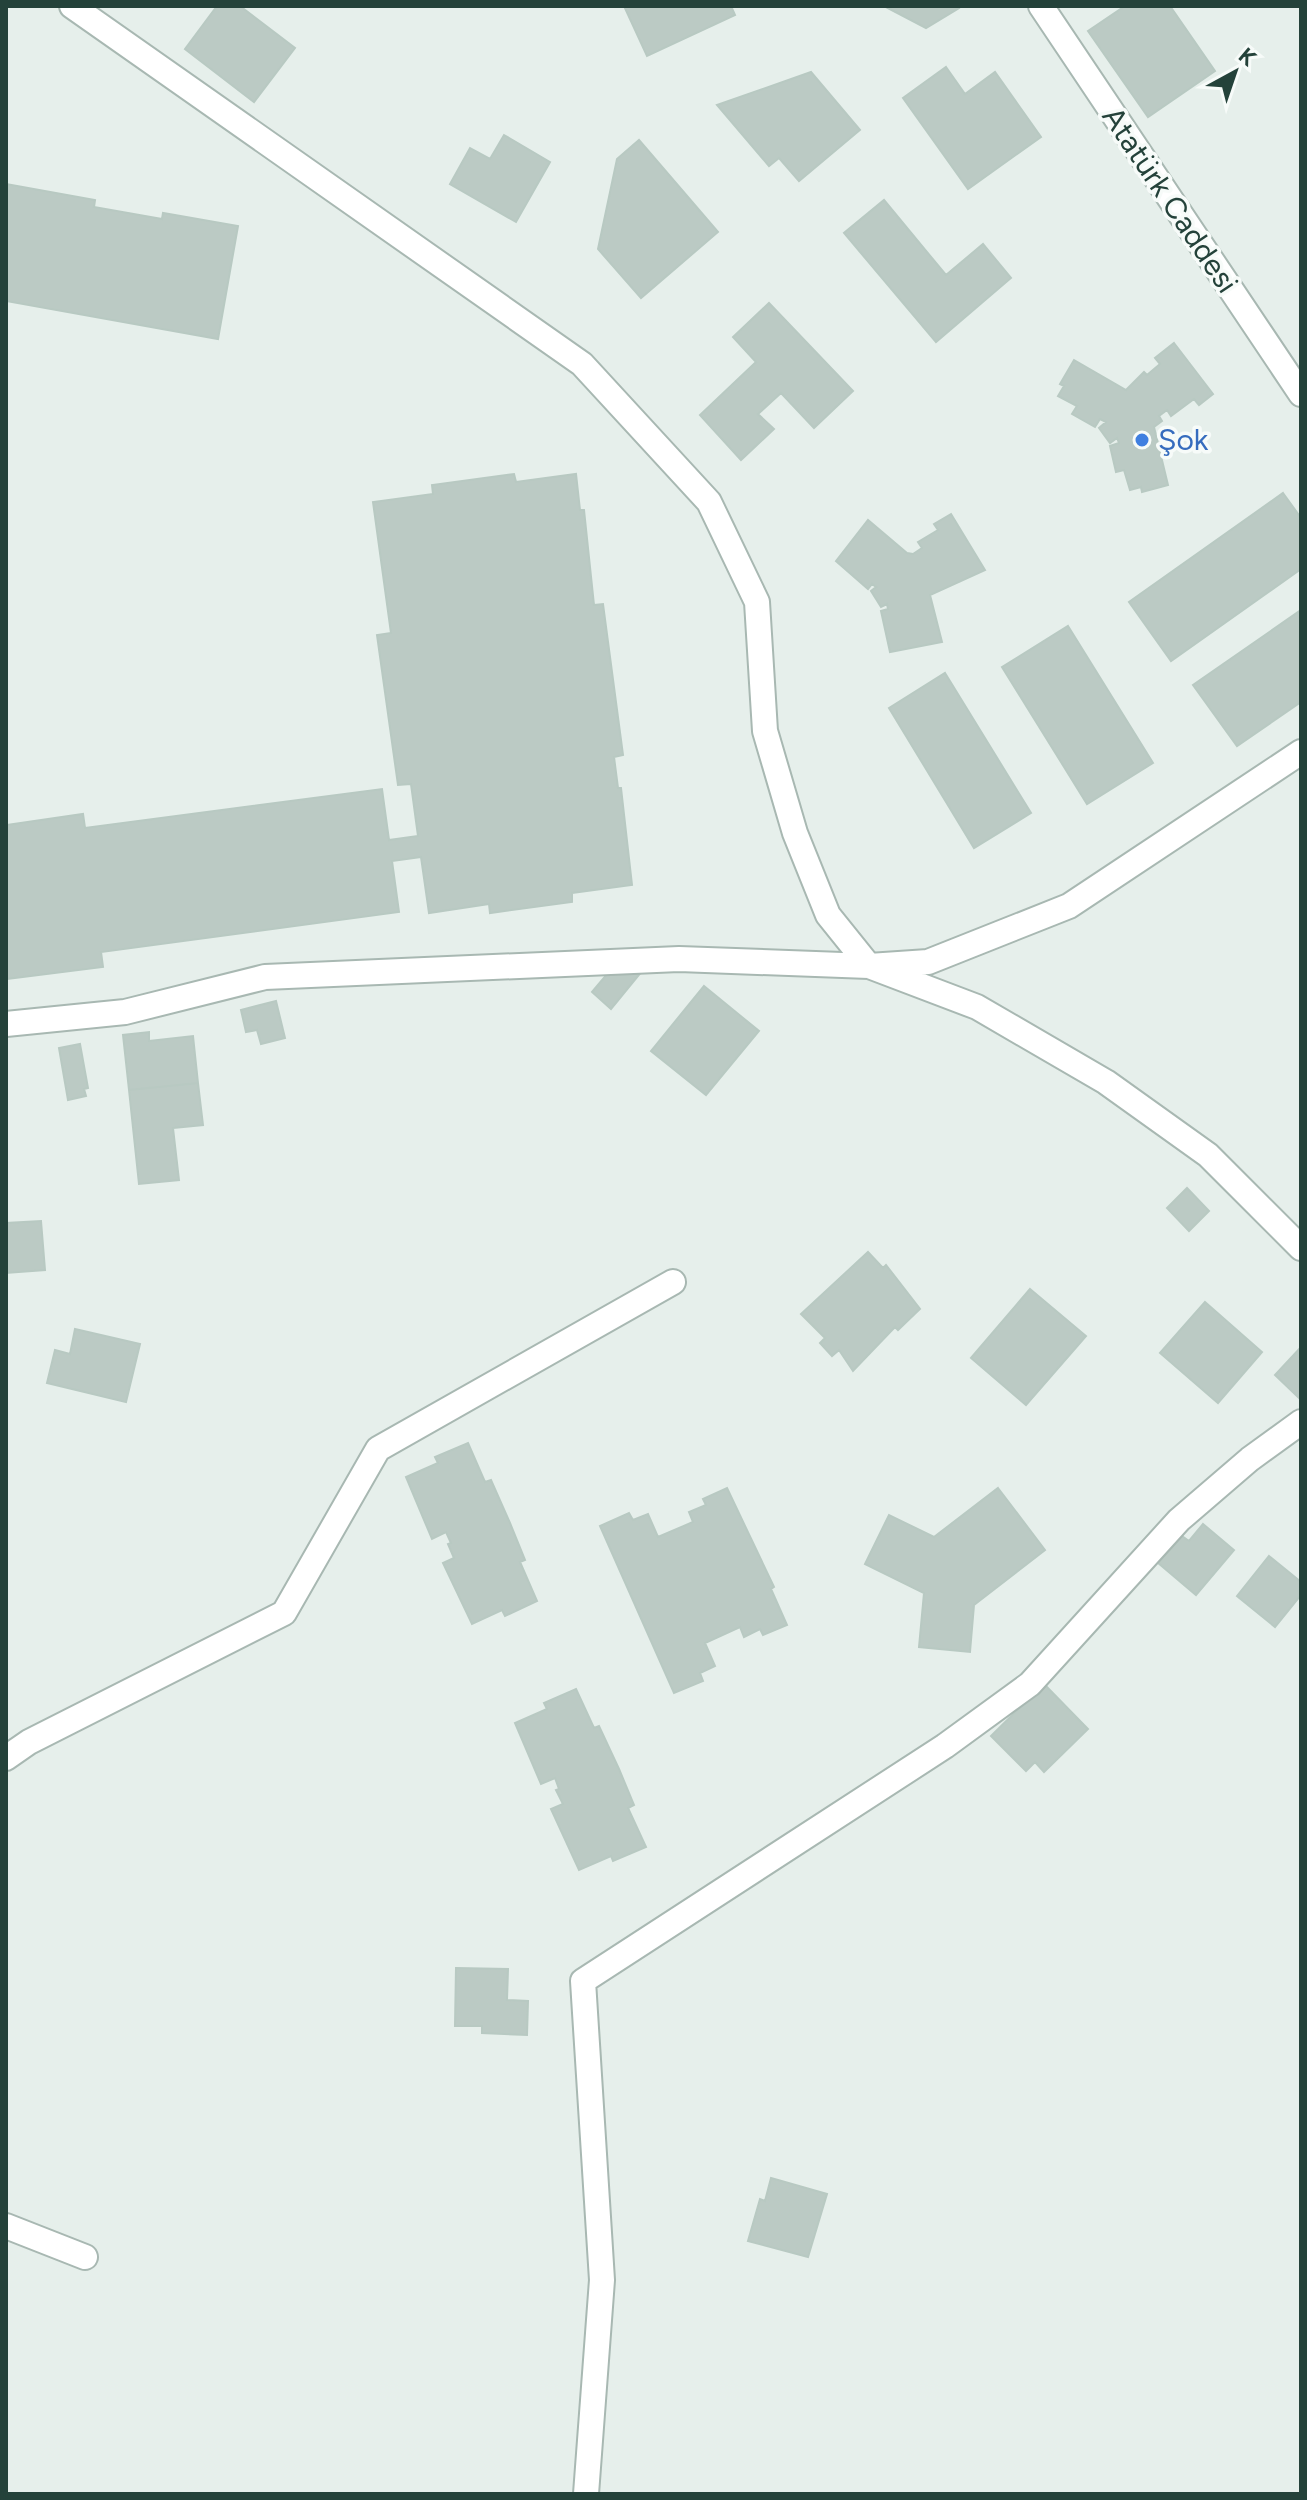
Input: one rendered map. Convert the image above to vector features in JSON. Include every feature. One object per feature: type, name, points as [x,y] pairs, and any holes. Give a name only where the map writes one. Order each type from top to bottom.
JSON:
[{"type":"street","points":[[72,6],[582,364],[709,502],[757,602],[765,731],[795,833],[828,915],[869,966],[977,1007],[1106,1082],[1208,1155],[1301,1248]]},
{"type":"street","name":"Atatürk Caddesi","points":[[1041,6],[1301,394]]},
{"type":"street","points":[[6,1024],[125,1012],[265,977],[679,959],[869,966],[928,962],[1069,906],[1301,752]]},
{"type":"street","points":[[6,1758],[29,1742],[284,1613],[378,1449],[673,1282]]},
{"type":"street","points":[[586,2494],[602,2280],[583,1981],[945,1746],[1030,1684],[1179,1520],[1250,1459],[1301,1422]]},
{"type":"street","points":[[6,2226],[85,2257]]},
{"type":"building","points":[[217,6],[240,6],[295,48],[254,102],[185,49]]},
{"type":"building","points":[[624,6],[731,6],[735,15],[647,56]]},
{"type":"building","points":[[884,6],[958,6],[959,8],[926,28]]},
{"type":"building","points":[[1125,6],[1170,6],[1215,71],[1148,117],[1088,31]]},
{"type":"building","points":[[946,67],[965,94],[995,72],[1041,137],[968,189],[903,98]]},
{"type":"building","points":[[811,72],[860,130],[799,181],[779,158],[769,166],[717,105]]},
{"type":"building","points":[[504,135],[550,162],[516,222],[450,184],[470,148],[490,159]]},
{"type":"building","points":[[639,140],[718,232],[641,298],[598,249],[617,159]]},
{"type":"building","points":[[6,184],[95,200],[94,207],[162,219],[163,213],[238,226],[218,339],[6,301]]},
{"type":"building","points":[[884,200],[946,275],[983,244],[1011,278],[936,342],[844,233]]},
{"type":"building","points":[[769,303],[853,391],[814,428],[781,393],[758,414],[774,429],[741,460],[700,415],[756,362],[733,337]]},
{"type":"building","points":[[1174,343],[1213,394],[1199,405],[1194,399],[1171,416],[1167,410],[1159,416],[1162,421],[1154,427],[1168,485],[1142,492],[1141,487],[1130,490],[1124,470],[1116,472],[1110,446],[1119,443],[1117,438],[1110,443],[1099,428],[1106,422],[1100,419],[1095,427],[1072,414],[1077,406],[1058,396],[1064,386],[1060,384],[1074,360],[1126,390],[1144,372],[1147,375],[1160,364],[1155,358]]},
{"type":"building","points":[[514,474],[516,482],[576,474],[580,510],[584,510],[594,605],[603,604],[623,755],[614,757],[618,788],[621,788],[632,885],[572,893],[572,902],[490,913],[489,904],[429,913],[421,857],[392,861],[399,912],[101,952],[103,967],[6,979],[6,825],[83,814],[85,828],[382,789],[389,840],[418,836],[411,784],[398,785],[377,635],[391,633],[373,502],[433,494],[432,485]]},
{"type":"building","points":[[1283,493],[1301,518],[1301,569],[1171,661],[1129,602]]},
{"type":"building","points":[[951,514],[985,570],[930,595],[942,642],[890,652],[881,611],[888,609],[887,604],[881,607],[871,591],[876,587],[872,584],[868,589],[836,561],[868,520],[907,553],[913,554],[922,548],[918,542],[938,530],[934,524]]},
{"type":"building","points":[[1301,610],[1301,702],[1237,746],[1193,685]]},
{"type":"building","points":[[1068,626],[1153,763],[1087,804],[1002,667]]},
{"type":"building","points":[[945,673],[1031,813],[974,848],[889,708]]},
{"type":"building","points":[[642,971],[611,1009],[592,992],[608,973]]},
{"type":"building","points":[[704,986],[759,1031],[706,1095],[651,1051]]},
{"type":"building","points":[[276,1001],[285,1038],[261,1044],[257,1030],[246,1032],[241,1010]]},
{"type":"building","points":[[149,1032],[149,1041],[193,1036],[198,1083],[129,1090],[123,1035]]},
{"type":"building","points":[[80,1044],[88,1088],[84,1089],[86,1096],[68,1100],[59,1048]]},
{"type":"building","points":[[198,1083],[203,1125],[173,1128],[179,1180],[139,1184],[129,1090]]},
{"type":"building","points":[[1187,1188],[1209,1211],[1189,1231],[1167,1208]]},
{"type":"building","points":[[41,1221],[45,1270],[6,1273],[6,1223]]},
{"type":"building","points":[[868,1252],[883,1268],[886,1265],[920,1309],[898,1330],[895,1327],[853,1371],[839,1350],[832,1356],[820,1343],[825,1338],[801,1314]]},
{"type":"building","points":[[1030,1289],[1086,1336],[1026,1405],[971,1358]]},
{"type":"building","points":[[1205,1302],[1262,1352],[1218,1403],[1160,1353]]},
{"type":"building","points":[[75,1329],[140,1344],[126,1402],[47,1383],[55,1350],[70,1354]]},
{"type":"building","points":[[1301,1347],[1301,1400],[1275,1375]]},
{"type":"building","points":[[468,1443],[485,1482],[491,1480],[510,1523],[525,1560],[520,1562],[537,1601],[505,1616],[502,1610],[472,1624],[443,1563],[454,1558],[448,1544],[451,1543],[446,1532],[432,1539],[406,1477],[438,1463],[435,1457]]},
{"type":"building","points":[[727,1488],[774,1587],[771,1589],[787,1625],[763,1635],[760,1629],[744,1637],[740,1627],[705,1643],[715,1666],[700,1673],[703,1681],[674,1693],[600,1526],[629,1513],[633,1520],[648,1514],[658,1537],[693,1522],[689,1512],[706,1505],[703,1499]]},
{"type":"building","points":[[998,1488],[1045,1550],[974,1605],[970,1652],[919,1647],[924,1593],[865,1564],[889,1515],[934,1537]]},
{"type":"building","points":[[1203,1524],[1234,1550],[1196,1595],[1158,1563],[1182,1536],[1189,1541]]},
{"type":"building","points":[[1269,1556],[1301,1582],[1301,1595],[1275,1627],[1237,1596]]},
{"type":"building","points":[[1044,1684],[1088,1729],[1044,1772],[1035,1762],[1026,1771],[991,1736]]},
{"type":"building","points":[[576,1689],[594,1728],[599,1726],[619,1769],[634,1805],[628,1808],[646,1847],[613,1861],[611,1856],[579,1870],[551,1809],[563,1804],[556,1790],[559,1789],[555,1778],[541,1784],[515,1723],[547,1709],[544,1703]]},
{"type":"building","points":[[456,1968],[508,1969],[507,2000],[528,2001],[527,2035],[482,2033],[482,2026],[455,2026]]},
{"type":"building","points":[[771,2178],[827,2194],[808,2257],[748,2241],[760,2199],[765,2201]]},
{"type":"place","name":"Şok","points":[[1142,440]]}]
